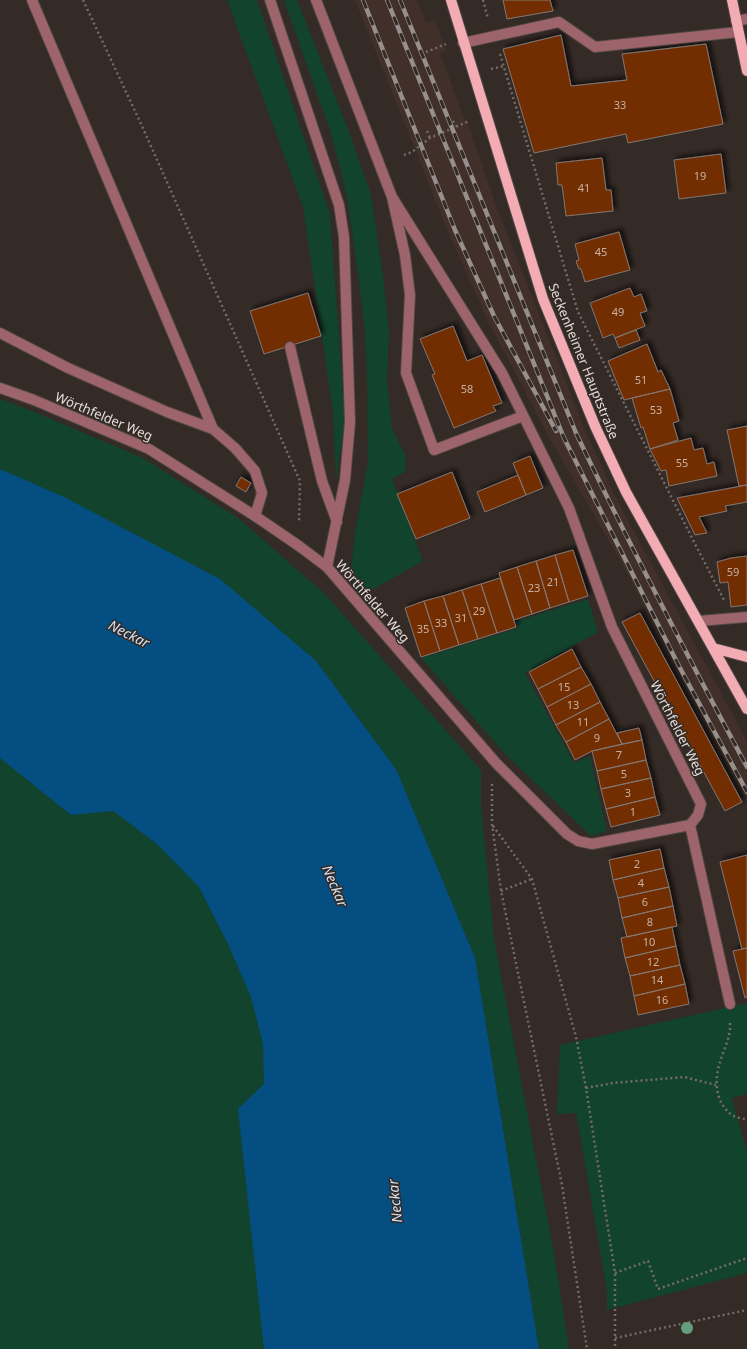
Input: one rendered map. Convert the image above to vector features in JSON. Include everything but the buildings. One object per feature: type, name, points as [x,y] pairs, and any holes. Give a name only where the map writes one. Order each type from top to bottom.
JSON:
[{"type":"main road","name":"Seckenheimer Hauptstraße","points":[[451,0],[472,73],[543,299],[595,426],[626,492],[747,709]]},
{"type":"main road","points":[[732,0],[747,71]]},
{"type":"main road","points":[[713,648],[747,657]]},
{"type":"street","points":[[32,0],[213,429]]},
{"type":"street","points":[[270,0],[338,205],[344,237],[350,422],[345,480],[327,568]]},
{"type":"street","points":[[316,0],[392,197],[405,255],[410,295],[406,373],[434,450],[523,416],[502,374],[392,197]]},
{"type":"street","points":[[736,21],[747,19]]},
{"type":"street","points":[[464,42],[559,22],[596,47],[738,32]]},
{"type":"street","points":[[0,333],[68,368],[167,412],[213,429],[235,448],[255,471],[262,492],[255,516]]},
{"type":"street","points":[[290,348],[322,481],[337,522]]},
{"type":"street","name":"Wörthfelder Weg","points":[[0,388],[34,400],[149,449],[255,516],[299,546],[327,568],[496,763],[567,834],[578,841],[592,844],[690,825],[698,816],[701,804],[612,627],[569,508],[523,416]]},
{"type":"street","points":[[698,621],[747,617]]},
{"type":"street","points":[[690,825],[730,1004]]},
{"type":"path","points":[[83,0],[142,126],[300,481],[299,546]]},
{"type":"path","points":[[483,0],[578,312],[734,618]]},
{"type":"path","points":[[426,52],[444,45]]},
{"type":"path","points":[[472,73],[504,66]]},
{"type":"path","points":[[490,69],[492,76]]},
{"type":"path","points":[[404,155],[412,152],[430,138],[473,119]]},
{"type":"path","points":[[453,121],[456,126]]},
{"type":"path","points":[[427,130],[430,138]]},
{"type":"path","points":[[496,763],[491,788],[492,824],[501,892],[562,1185],[587,1349]]},
{"type":"path","points":[[492,824],[532,879],[576,1037],[586,1088],[615,1273],[615,1349]]},
{"type":"path","points":[[501,892],[532,879]]},
{"type":"path","points":[[730,1004],[730,1030],[719,1064],[716,1086],[719,1101],[732,1116],[747,1120]]},
{"type":"path","points":[[586,1088],[613,1083],[684,1077],[716,1086]]},
{"type":"path","points":[[615,1273],[648,1261],[658,1289],[747,1258]]},
{"type":"path","points":[[615,1338],[747,1310]]},
{"type":"shaded area","points":[[355,0],[417,0],[426,23],[435,20],[447,51],[440,54],[469,127],[499,214],[585,430],[615,496],[747,741],[747,802],[623,565],[552,443],[487,319],[448,232]]},
{"type":"green space","points":[[227,0],[257,0],[330,214],[345,422],[336,481],[333,413],[303,207]]},
{"type":"green space","points":[[284,0],[297,0],[348,129],[371,194],[383,275],[389,331],[387,382],[392,428],[406,457],[405,472],[392,479],[423,561],[363,595],[350,577],[356,526],[368,462],[365,333],[359,281],[347,197],[331,134]]},
{"type":"green space","points":[[0,399],[30,410],[143,458],[238,518],[324,593],[481,770],[481,805],[494,939],[555,1258],[569,1349],[539,1349],[475,958],[396,769],[316,661],[431,1349],[0,1349]]},
{"type":"green space","points":[[588,599],[598,632],[525,673],[574,763],[590,756],[607,831],[591,836],[505,754],[421,658],[518,628],[516,621]]},
{"type":"green space","points":[[747,1003],[747,1094],[732,1098],[747,1152],[747,1273],[607,1310],[607,1291],[576,1113],[557,1114],[560,1045]]},
{"type":"water","name":"Neckar","points":[[0,469],[64,497],[220,579],[316,661],[396,769],[475,958],[539,1349],[264,1349],[238,1109],[264,1084],[263,1044],[251,997],[228,944],[199,887],[157,844],[113,811],[71,815],[0,758]]},
{"type":"railway","points":[[363,0],[455,230],[494,316],[556,431]]},
{"type":"railway","points":[[387,0],[564,438],[680,668],[747,792]]},
{"type":"railway","points":[[400,0],[576,433],[660,601],[747,767]]}]
